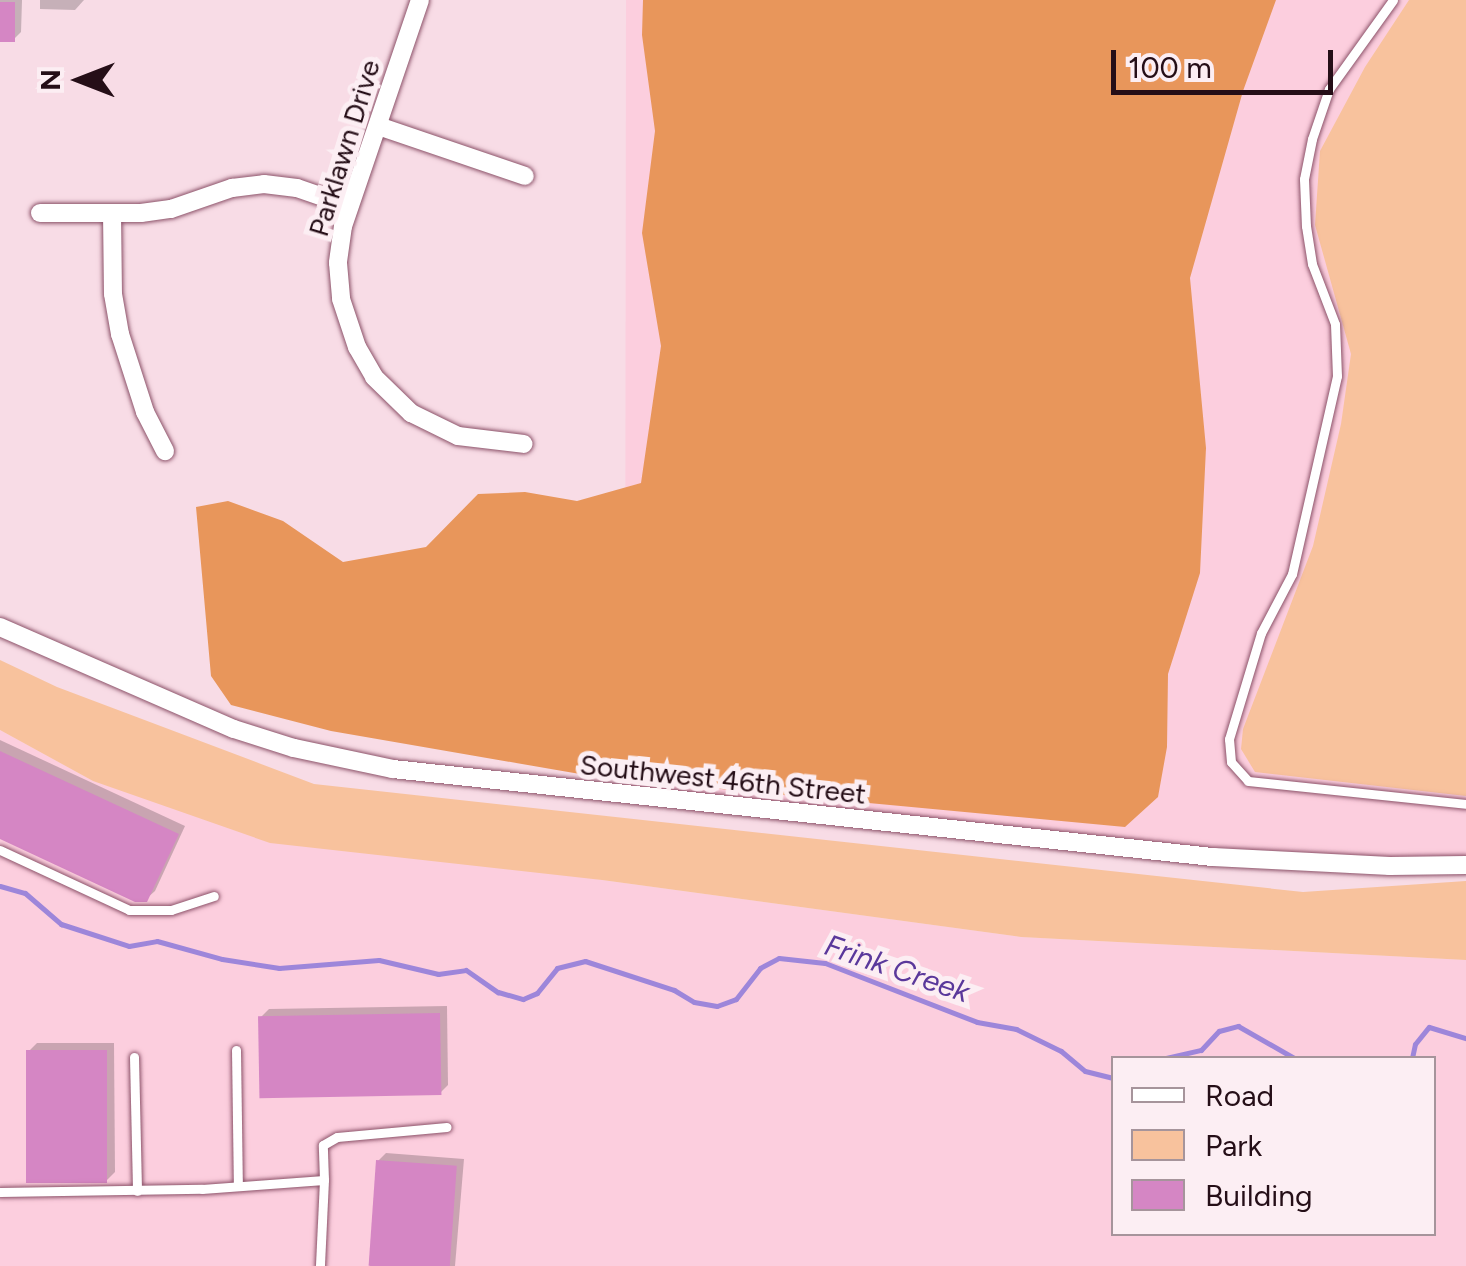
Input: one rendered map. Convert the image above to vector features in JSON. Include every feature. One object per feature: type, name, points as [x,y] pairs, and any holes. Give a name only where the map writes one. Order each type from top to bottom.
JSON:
[{"type":"street","name":"Parklawn Drive","points":[[420,0],[349,206],[338,262],[341,299],[356,347],[374,377],[426,422],[475,440],[524,444]]},
{"type":"street","points":[[378,126],[526,176]]},
{"type":"street","points":[[40,213],[171,209],[232,188],[264,184],[297,188],[349,206]]},
{"type":"street","points":[[112,213],[113,294],[120,334],[145,412],[165,451]]},
{"type":"street","name":"Southwest 46th Street","points":[[0,627],[234,730],[294,748],[393,768],[1213,857],[1390,866],[1466,865]]},
{"type":"lane","points":[[1393,0],[1328,89],[1312,139],[1304,179],[1306,226],[1312,264],[1335,324],[1338,376],[1292,574],[1261,633],[1228,739],[1231,762],[1248,781],[1466,804]]},
{"type":"lane","points":[[0,850],[129,910],[172,910],[214,896]]},
{"type":"lane","points":[[236,1050],[238,1186]]},
{"type":"lane","points":[[134,1057],[138,1191]]},
{"type":"lane","points":[[320,1266],[323,1145],[336,1137],[447,1127]]},
{"type":"lane","points":[[0,1192],[138,1191],[324,1180]]},
{"type":"shaded area","points":[[626,0],[1466,0],[1466,865],[1390,866],[625,796]]},
{"type":"shaded area","points":[[643,0],[1276,0],[1243,91],[1190,278],[1206,448],[1200,573],[1168,674],[1167,747],[1158,797],[1125,827],[603,778],[331,731],[231,705],[211,676],[196,507],[228,501],[283,521],[343,562],[426,547],[478,494],[525,492],[577,501],[641,483],[661,346],[642,233],[655,131],[642,35]]},
{"type":"shaded area","points":[[0,730],[93,781],[602,880],[1021,937],[1466,960],[1466,1266],[0,1266]]},
{"type":"green space","points":[[1409,0],[1466,0],[1466,796],[1255,772],[1241,749],[1243,729],[1313,546],[1341,424],[1351,354],[1315,225],[1320,151],[1365,67]]},
{"type":"green space","points":[[0,660],[57,687],[314,784],[1303,892],[1466,881],[1466,960],[1021,937],[602,880],[270,843],[93,781],[0,730]]},
{"type":"building","points":[[0,2],[15,2],[15,42],[0,42]]},
{"type":"building","points":[[0,751],[179,834],[147,902],[135,902],[0,839]]},
{"type":"building","points":[[440,1013],[441,1095],[259,1098],[258,1016]]},
{"type":"building","points":[[26,1050],[107,1050],[107,1183],[26,1183]]},
{"type":"building","points":[[376,1160],[457,1166],[450,1266],[369,1266]]},
{"type":"waterway","name":"Frink Creek","points":[[0,886],[25,893],[61,924],[129,946],[157,941],[222,959],[279,968],[379,960],[438,974],[466,970],[498,992],[523,999],[537,993],[557,968],[585,961],[674,990],[694,1002],[717,1006],[736,999],[760,968],[779,958],[825,963],[977,1022],[1016,1029],[1061,1051],[1085,1071],[1111,1077]]},
{"type":"waterway","name":"Frink Creek","points":[[1175,1056],[1201,1050],[1219,1031],[1238,1026],[1290,1056]]},
{"type":"waterway","name":"Frink Creek","points":[[1412,1056],[1415,1044],[1429,1027],[1466,1038]]}]
